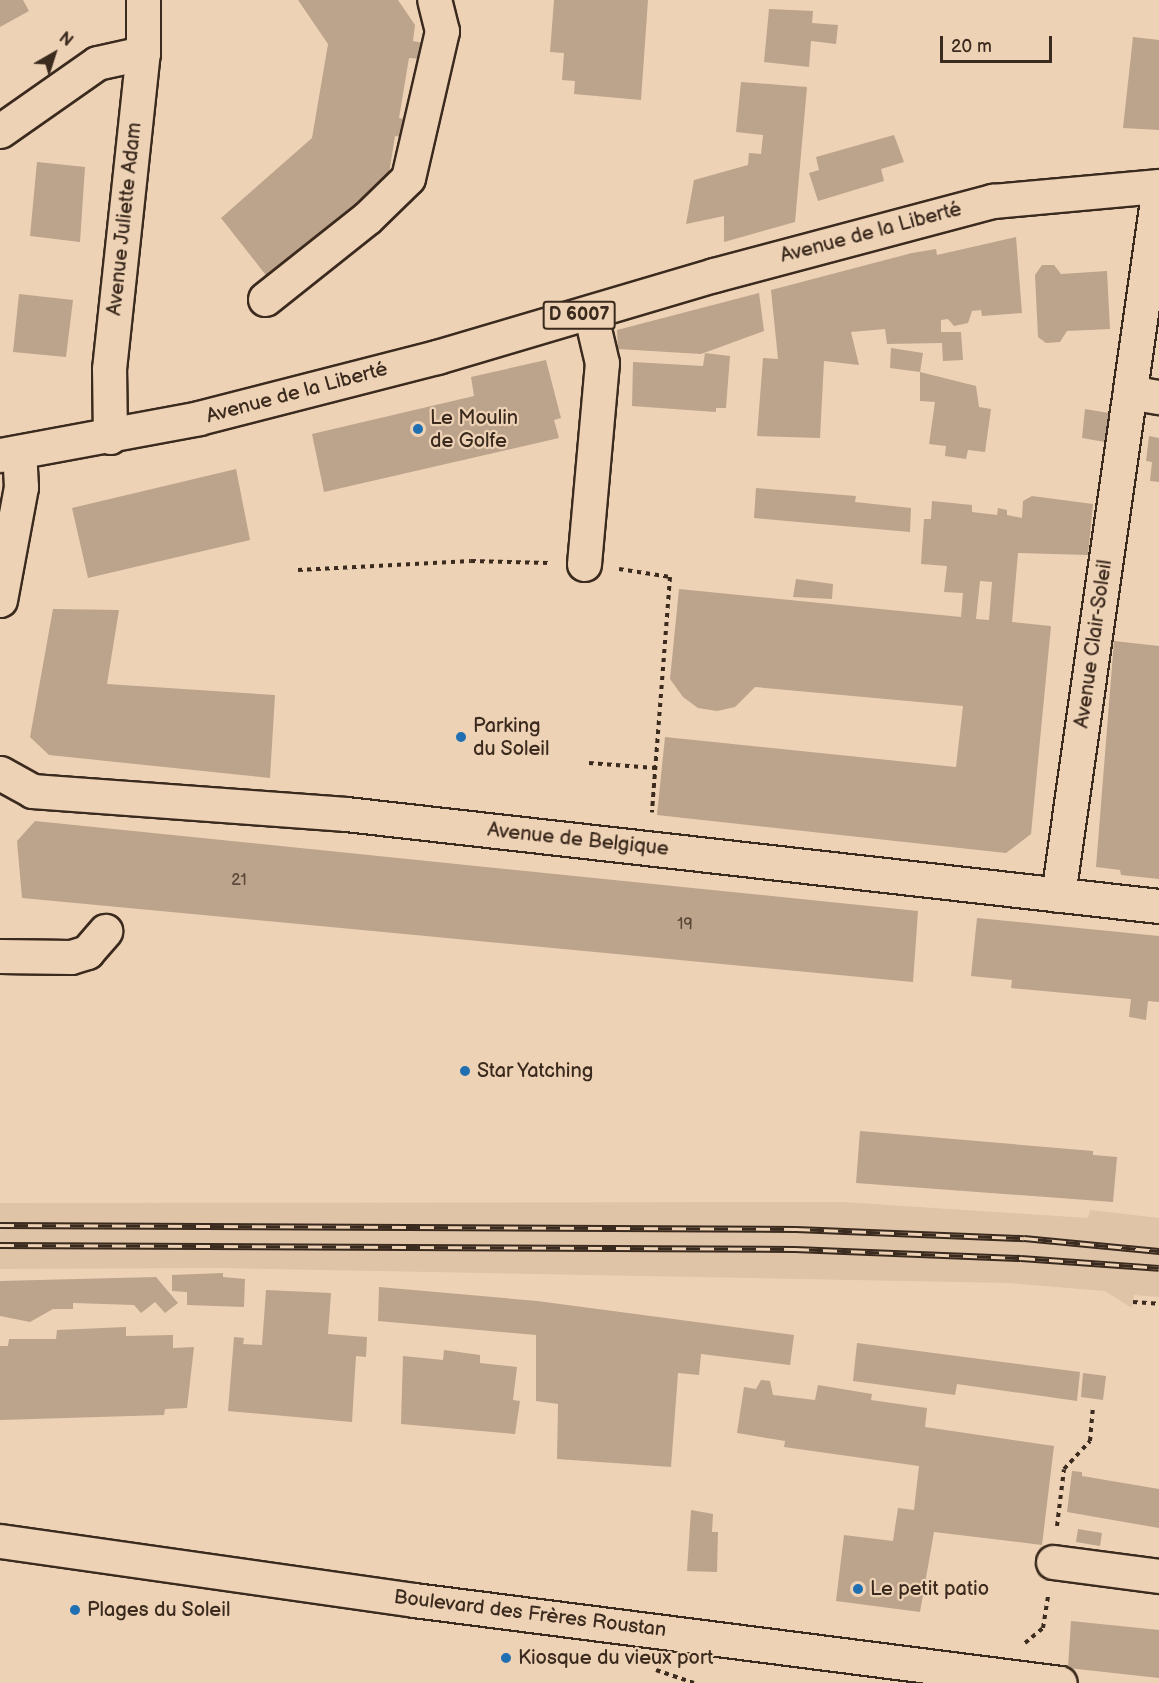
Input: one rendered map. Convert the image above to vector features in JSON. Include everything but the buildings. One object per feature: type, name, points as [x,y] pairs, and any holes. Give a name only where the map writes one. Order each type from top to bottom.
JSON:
[{"type":"street","name":"Avenue Juliette Adam","points":[[110,437],[109,369],[143,53],[142,0]]},
{"type":"street","points":[[265,299],[367,218],[408,178],[442,31],[434,0]]},
{"type":"street","points":[[0,131],[97,63],[143,53]]},
{"type":"street","name":"Avenue de la Liberté","points":[[10,453],[110,437],[199,418],[425,360],[993,201],[1159,186]]},
{"type":"street","name":"Avenue Clair-Soleil","points":[[1058,895],[1096,627],[1144,395],[1159,186]]},
{"type":"street","points":[[584,564],[602,363],[590,312]]},
{"type":"street","points":[[0,600],[21,487],[10,453]]},
{"type":"street","name":"Avenue de Belgique","points":[[0,773],[32,791],[347,803],[585,827],[649,848],[1159,906]]},
{"type":"street","points":[[0,956],[71,957],[87,952],[105,931]]},
{"type":"street","name":"Boulevard des Frères Roustan","points":[[0,1541],[402,1599],[1060,1683]]},
{"type":"street","points":[[1053,1562],[1159,1576]]},
{"type":"path","points":[[298,570],[471,561],[584,564],[670,577],[649,848]]},
{"type":"path","points":[[589,764],[655,768]]},
{"type":"path","points":[[1133,1302],[1159,1304]]},
{"type":"shaded area","points":[[843,1202],[1088,1218],[1090,1210],[1159,1218],[1159,1297],[1134,1295],[1132,1308],[1105,1291],[1008,1283],[221,1268],[0,1269],[0,1203]]},
{"type":"railway","points":[[0,1225],[796,1229],[1024,1238],[1159,1251]]},
{"type":"railway","points":[[0,1245],[795,1249],[1021,1258],[1159,1268]]},
{"type":"place","name":"Le Moulin de Golfe","points":[[418,429]]},
{"type":"place","name":"Parking du Soleil","points":[[461,737]]},
{"type":"place","name":"Star Yatching","points":[[465,1071]]},
{"type":"place","name":"Le petit patio","points":[[858,1589]]},
{"type":"place","name":"Plages du Soleil","points":[[75,1610]]},
{"type":"place","name":"Kiosque du vieux port","points":[[506,1658]]}]
